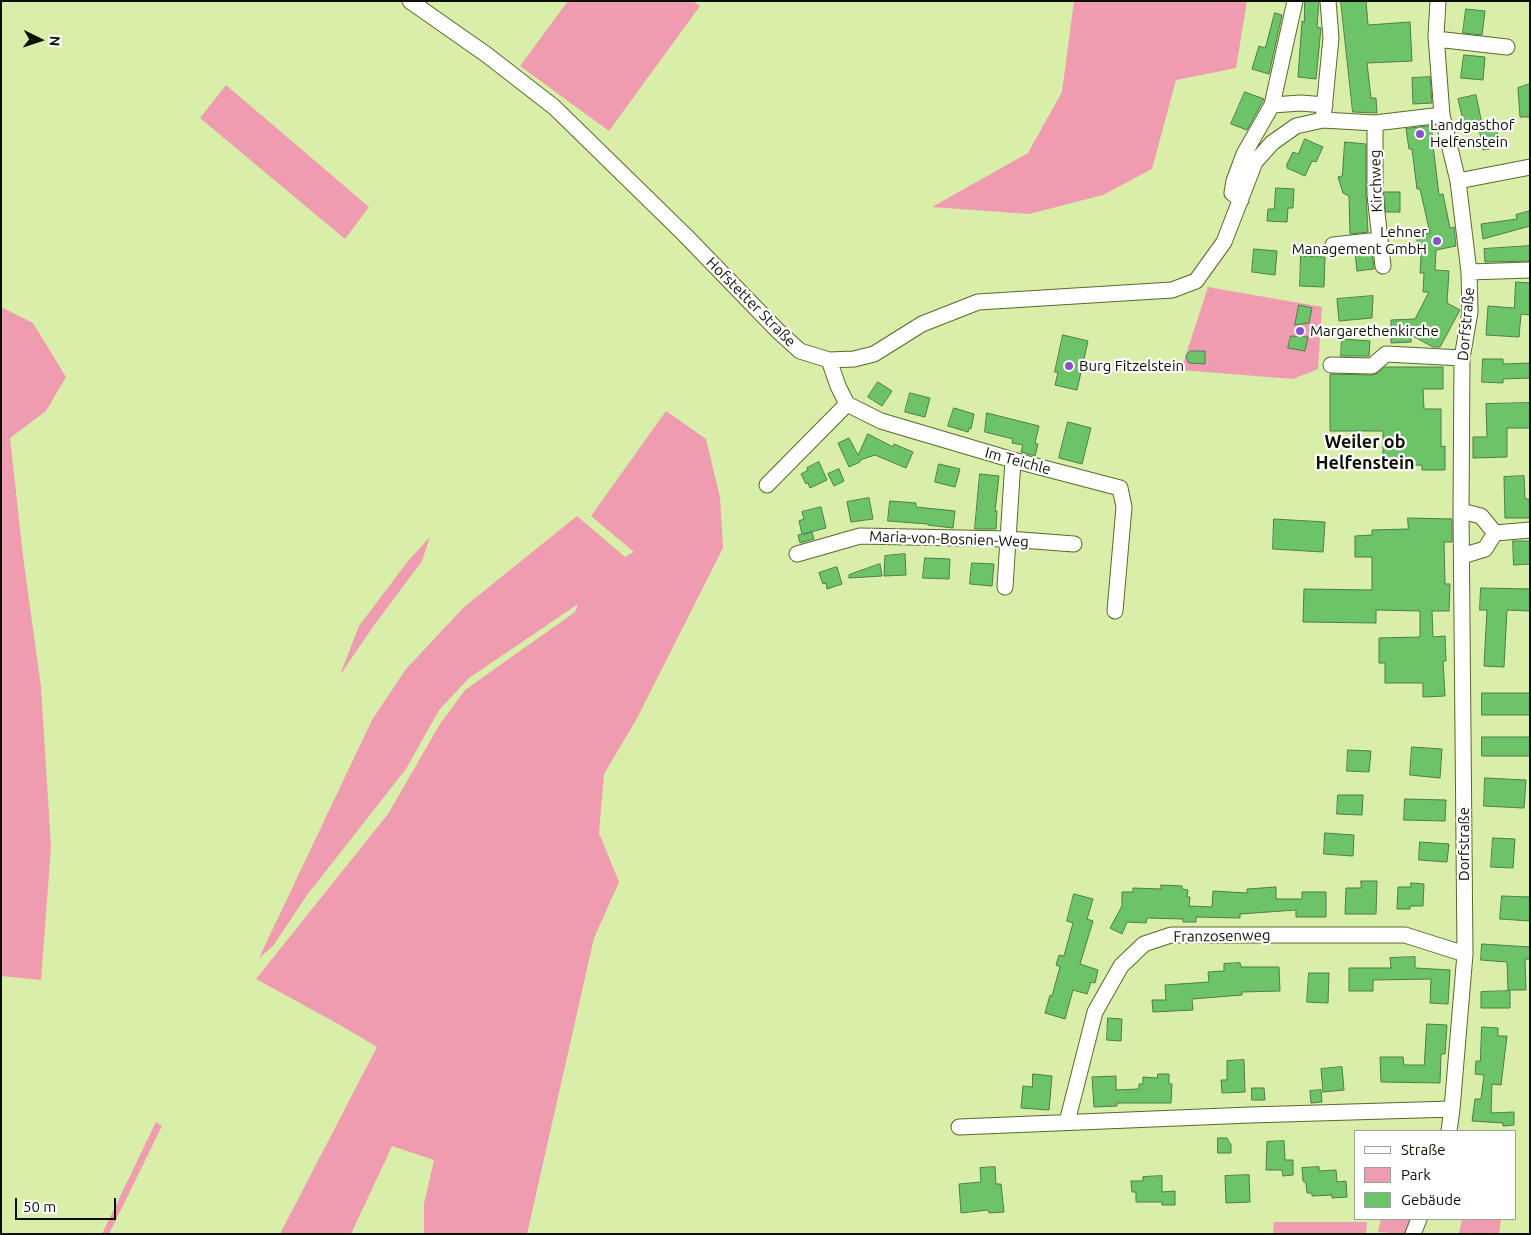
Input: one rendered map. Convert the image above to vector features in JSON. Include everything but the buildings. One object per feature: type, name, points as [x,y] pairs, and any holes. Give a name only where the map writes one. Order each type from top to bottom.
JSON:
[{"type":"street","name":"Hofstetter Straße","points":[[410,1],[487,55],[554,107],[685,234],[778,331],[800,351],[829,360],[854,359],[874,354],[922,324],[978,302],[1172,290],[1196,281],[1224,242],[1255,162],[1272,143],[1296,126],[1323,120],[1375,123],[1442,115]]},
{"type":"street","points":[[1240,200],[1232,193],[1234,181],[1244,154],[1272,105],[1294,1]]},
{"type":"street","points":[[1323,120],[1331,38],[1328,1]]},
{"type":"street","name":"Dorfstraße","points":[[1438,1],[1436,39],[1442,115],[1458,181],[1469,272],[1470,312],[1462,358],[1465,954],[1449,1130]]},
{"type":"street","points":[[1436,39],[1508,47]]},
{"type":"street","points":[[1272,105],[1301,103],[1325,105]]},
{"type":"street","name":"Kirchweg","points":[[1375,123],[1375,195],[1383,266]]},
{"type":"street","points":[[1458,181],[1530,167]]},
{"type":"street","points":[[1333,245],[1380,240]]},
{"type":"street","points":[[1469,272],[1530,270]]},
{"type":"street","points":[[1331,365],[1372,366],[1386,354],[1462,358]]},
{"type":"street","points":[[767,485],[847,404],[838,386],[829,360]]},
{"type":"street","name":"Im Teichle","points":[[847,404],[881,421],[1013,460],[1120,488],[1124,508],[1115,611]]},
{"type":"street","points":[[1005,587],[1013,460]]},
{"type":"street","points":[[1462,511],[1481,516],[1495,533]]},
{"type":"street","points":[[1495,533],[1530,530]]},
{"type":"street","points":[[1462,556],[1485,549],[1495,533]]},
{"type":"street","name":"Maria-von-Bosnien-Weg","points":[[797,554],[860,536],[1008,539],[1074,544]]},
{"type":"street","name":"Franzosenweg","points":[[1067,1122],[1095,1012],[1121,966],[1144,944],[1171,935],[1405,934],[1465,954]]},
{"type":"street","points":[[959,1127],[1452,1109]]},
{"type":"street","points":[[1413,1234],[1419,1220]]},
{"type":"green space","points":[[568,1],[693,1],[700,6],[609,131],[520,66]]},
{"type":"green space","points":[[1074,1],[1247,1],[1236,68],[1176,80],[1152,169],[1103,195],[1029,214],[932,207],[1028,153],[1062,92]]},
{"type":"green space","points":[[226,85],[369,207],[345,239],[200,118]]},
{"type":"green space","points":[[1208,287],[1322,307],[1318,369],[1293,379],[1181,370]]},
{"type":"green space","points":[[1,307],[33,323],[66,377],[46,411],[10,438],[23,556],[41,687],[51,847],[41,980],[1,976]]},
{"type":"green space","points":[[666,411],[706,439],[720,497],[723,548],[636,720],[604,774],[599,833],[619,882],[594,938],[527,1234],[424,1234],[424,1204],[434,1160],[392,1146],[351,1234],[280,1234],[377,1047],[256,979],[388,814],[440,724],[465,690],[575,612],[578,604],[469,678],[439,710],[406,769],[307,895],[273,946],[259,958],[372,720],[406,669],[464,607],[577,516],[625,557],[634,552],[591,516]]},
{"type":"green space","points":[[430,537],[422,561],[340,675],[359,626],[408,561]]},
{"type":"green space","points":[[156,1122],[162,1126],[109,1234],[102,1234]]},
{"type":"green space","points":[[1381,1220],[1411,1220],[1408,1230],[1404,1234],[1378,1232]]},
{"type":"green space","points":[[1462,1220],[1501,1220],[1499,1234],[1459,1234]]},
{"type":"green space","points":[[1274,1222],[1367,1222],[1366,1234],[1273,1234]]},
{"type":"place","name":"Landgasthof Helfenstein","points":[[1420,134]]},
{"type":"place","name":"Lehner Management GmbH","points":[[1437,241]]},
{"type":"place","name":"Margarethenkirche","points":[[1300,331]]},
{"type":"place","name":"Burg Fitzelstein","points":[[1069,366]]},
{"type":"district","name":"Weiler ob Helfenstein","points":[[1365,452]]}]
